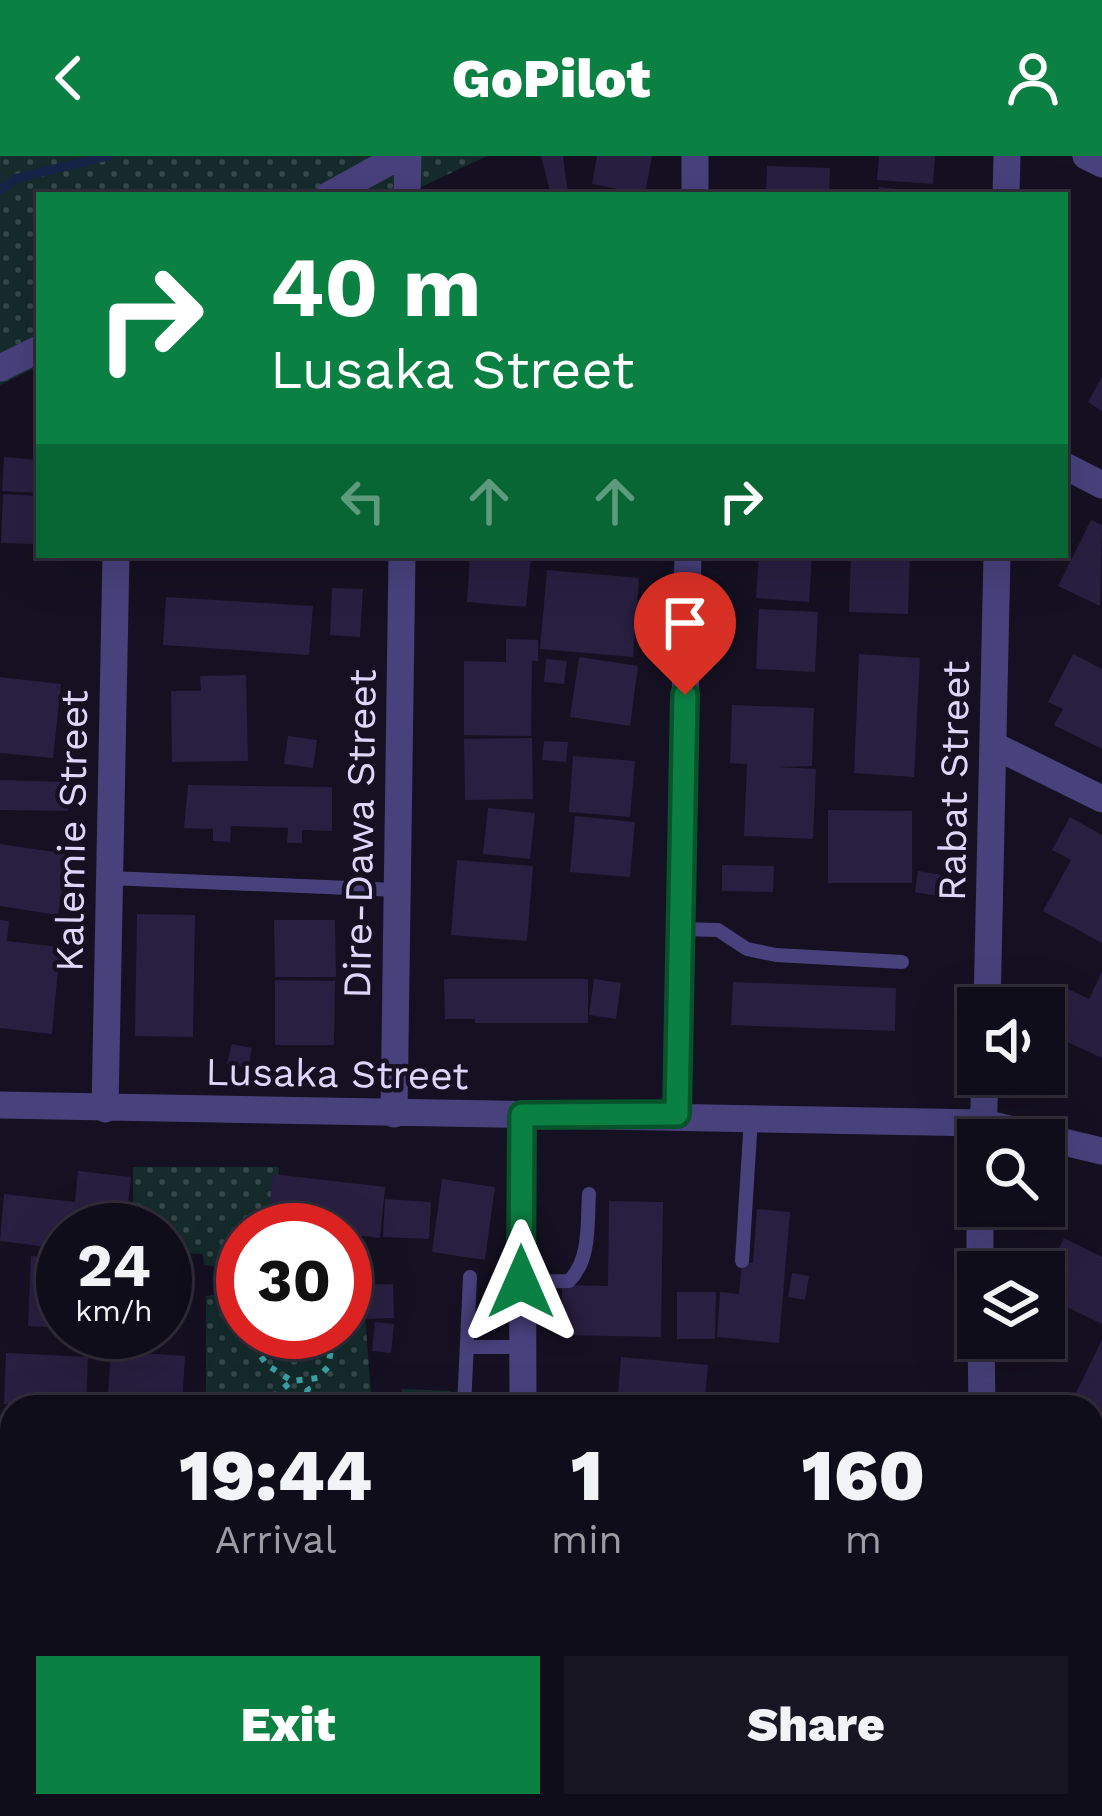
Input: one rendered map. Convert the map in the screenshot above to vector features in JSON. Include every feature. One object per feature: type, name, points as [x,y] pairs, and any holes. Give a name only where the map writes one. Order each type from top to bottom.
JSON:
[{"type":"street","points":[[335,192],[404,156],[407,192]]},
{"type":"street","points":[[695,156],[695,192]]},
{"type":"street","points":[[1006,192],[1007,156]]},
{"type":"street","points":[[1086,156],[1102,164]]},
{"type":"street","points":[[0,368],[36,351]]},
{"type":"street","points":[[1068,468],[1102,485]]},
{"type":"street","name":"Kalemie Street","points":[[105,1108],[116,558]]},
{"type":"street","name":"Dire-Dawa Street","points":[[394,1114],[402,558]]},
{"type":"street","points":[[677,1114],[688,558]]},
{"type":"street","name":"Rabat Street","points":[[987,987],[997,558]]},
{"type":"street","points":[[993,745],[1102,800]]},
{"type":"street","name":"Lusaka Street","points":[[0,1105],[394,1114],[677,1114],[957,1130]]},
{"type":"street","points":[[522,1115],[524,1395]]},
{"type":"street","name":"Lusaka Street","points":[[1065,1145],[1102,1151]]},
{"type":"street","points":[[981,1359],[982,1395]]},
{"type":"lane","points":[[110,878],[397,890]]},
{"type":"lane","points":[[681,928],[718,930],[747,949],[776,955],[902,962]]},
{"type":"lane","points":[[742,1261],[751,1118]]},
{"type":"lane","points":[[521,1282],[569,1281],[579,1271],[585,1258],[589,1194]]},
{"type":"lane","points":[[465,1395],[470,1277]]},
{"type":"lane","points":[[467,1347],[522,1347]]},
{"type":"path","points":[[263,1359],[292,1382],[318,1378],[329,1359]]},
{"type":"path","points":[[276,1395],[292,1382]]},
{"type":"path","points":[[302,1382],[308,1389],[306,1395]]},
{"type":"green space","points":[[0,156],[487,156],[410,192],[36,192],[36,367],[0,385]]},
{"type":"green space","points":[[133,1167],[279,1167],[277,1203],[216,1203],[216,1266],[204,1265],[203,1254],[192,1253],[192,1203],[133,1203]]},
{"type":"green space","points":[[216,1295],[216,1359],[368,1359],[371,1395],[206,1395],[206,1296]]},
{"type":"green space","points":[[402,1389],[451,1391],[451,1395],[402,1395]]},
{"type":"building","points":[[541,156],[563,156],[568,192],[550,192]]},
{"type":"building","points":[[597,156],[652,156],[645,192],[592,184]]},
{"type":"building","points":[[879,156],[935,156],[933,184],[877,180]]},
{"type":"building","points":[[767,166],[830,168],[829,192],[766,192]]},
{"type":"building","points":[[879,187],[922,192],[878,192]]},
{"type":"building","points":[[1102,377],[1102,411],[1088,402]]},
{"type":"building","points":[[4,457],[36,460],[36,493],[2,491]]},
{"type":"building","points":[[3,494],[36,496],[36,544],[1,543]]},
{"type":"building","points":[[1091,520],[1102,525],[1100,606],[1058,586]]},
{"type":"building","points":[[470,558],[531,558],[526,607],[467,602]]},
{"type":"building","points":[[759,558],[812,558],[809,602],[756,598]]},
{"type":"building","points":[[851,558],[910,558],[908,614],[849,612]]},
{"type":"building","points":[[547,570],[639,578],[633,657],[540,649]]},
{"type":"building","points":[[332,588],[363,589],[360,637],[330,635]]},
{"type":"building","points":[[166,597],[313,606],[309,655],[163,645]]},
{"type":"building","points":[[759,609],[818,612],[815,672],[756,669]]},
{"type":"building","points":[[506,639],[538,640],[538,661],[532,661],[531,736],[464,735],[464,661],[506,662]]},
{"type":"building","points":[[859,654],[920,658],[914,777],[854,773]]},
{"type":"building","points":[[1073,654],[1102,669],[1102,749],[1054,725],[1063,709],[1048,702]]},
{"type":"building","points":[[579,657],[638,666],[630,726],[570,717]]},
{"type":"building","points":[[546,659],[567,661],[564,684],[544,682]]},
{"type":"building","points":[[246,675],[248,761],[172,762],[171,691],[201,691],[200,676]]},
{"type":"building","points":[[0,677],[61,684],[53,758],[0,753]]},
{"type":"building","points":[[732,705],[814,708],[812,766],[779,767],[816,769],[813,839],[744,836],[747,764],[730,763]]},
{"type":"building","points":[[288,736],[317,740],[313,768],[284,764]]},
{"type":"building","points":[[532,738],[533,799],[465,800],[464,739]]},
{"type":"building","points":[[544,741],[568,742],[566,762],[542,760]]},
{"type":"building","points":[[573,756],[635,761],[630,817],[569,812]]},
{"type":"building","points":[[0,780],[68,782],[68,811],[0,810]]},
{"type":"building","points":[[188,785],[332,787],[332,831],[302,830],[302,843],[287,843],[288,828],[231,826],[230,842],[213,841],[213,829],[184,828]]},
{"type":"building","points":[[488,808],[535,813],[530,859],[483,854]]},
{"type":"building","points":[[828,810],[912,811],[912,883],[828,883]]},
{"type":"building","points":[[575,816],[635,822],[630,877],[570,872]]},
{"type":"building","points":[[1070,817],[1102,835],[1102,943],[1043,911],[1071,860],[1052,850]]},
{"type":"building","points":[[0,844],[68,854],[58,915],[0,906]]},
{"type":"building","points":[[457,860],[533,866],[527,941],[451,935]]},
{"type":"building","points":[[722,865],[774,866],[773,892],[722,891]]},
{"type":"building","points":[[918,871],[942,875],[938,896],[915,892]]},
{"type":"building","points":[[137,914],[195,915],[193,1037],[135,1036]]},
{"type":"building","points":[[0,920],[9,921],[7,941],[60,947],[52,1034],[0,1028]]},
{"type":"building","points":[[274,920],[335,920],[336,977],[275,977]]},
{"type":"building","points":[[1102,972],[1102,1058],[1065,1041],[1065,987],[1089,999]]},
{"type":"building","points":[[444,979],[588,979],[588,1023],[445,1019]]},
{"type":"building","points":[[594,979],[621,983],[616,1019],[589,1015]]},
{"type":"building","points":[[275,980],[335,981],[334,1045],[275,1045]]},
{"type":"building","points":[[733,982],[896,988],[895,1031],[731,1025]]},
{"type":"building","points":[[232,1044],[252,1048],[248,1068],[227,1064]]},
{"type":"building","points":[[78,1171],[131,1177],[128,1203],[36,1203],[36,1246],[0,1241],[4,1194],[75,1202]]},
{"type":"building","points":[[273,1174],[385,1187],[380,1238],[372,1237],[372,1203],[270,1203]]},
{"type":"building","points":[[442,1179],[495,1187],[485,1260],[432,1252]]},
{"type":"building","points":[[385,1199],[431,1202],[429,1239],[383,1237]]},
{"type":"building","points":[[609,1201],[663,1202],[661,1337],[562,1335],[562,1285],[608,1286]]},
{"type":"building","points":[[757,1209],[790,1212],[779,1343],[717,1337],[720,1292],[739,1294],[742,1262],[753,1263]]},
{"type":"building","points":[[1064,1238],[1102,1257],[1102,1324],[1065,1306],[1065,1251],[1058,1251]]},
{"type":"building","points":[[31,1256],[36,1256],[36,1326],[28,1326]]},
{"type":"building","points":[[792,1273],[809,1276],[805,1300],[788,1297]]},
{"type":"building","points":[[393,1284],[394,1318],[372,1319],[372,1285]]},
{"type":"building","points":[[677,1292],[716,1292],[715,1339],[677,1339]]},
{"type":"building","points":[[375,1322],[394,1324],[391,1353],[372,1351]]},
{"type":"building","points":[[1102,1340],[1102,1395],[1075,1395]]},
{"type":"building","points":[[6,1353],[36,1354],[36,1359],[88,1359],[86,1395],[4,1395]]},
{"type":"building","points":[[621,1357],[708,1365],[705,1395],[618,1395]]},
{"type":"building","points":[[110,1359],[185,1359],[183,1395],[108,1395]]},
{"type":"waterway","points":[[0,190],[17,178],[108,156]]},
{"type":"route","points":[[521,1282],[522,1115],[677,1114],[685,695]]}]
